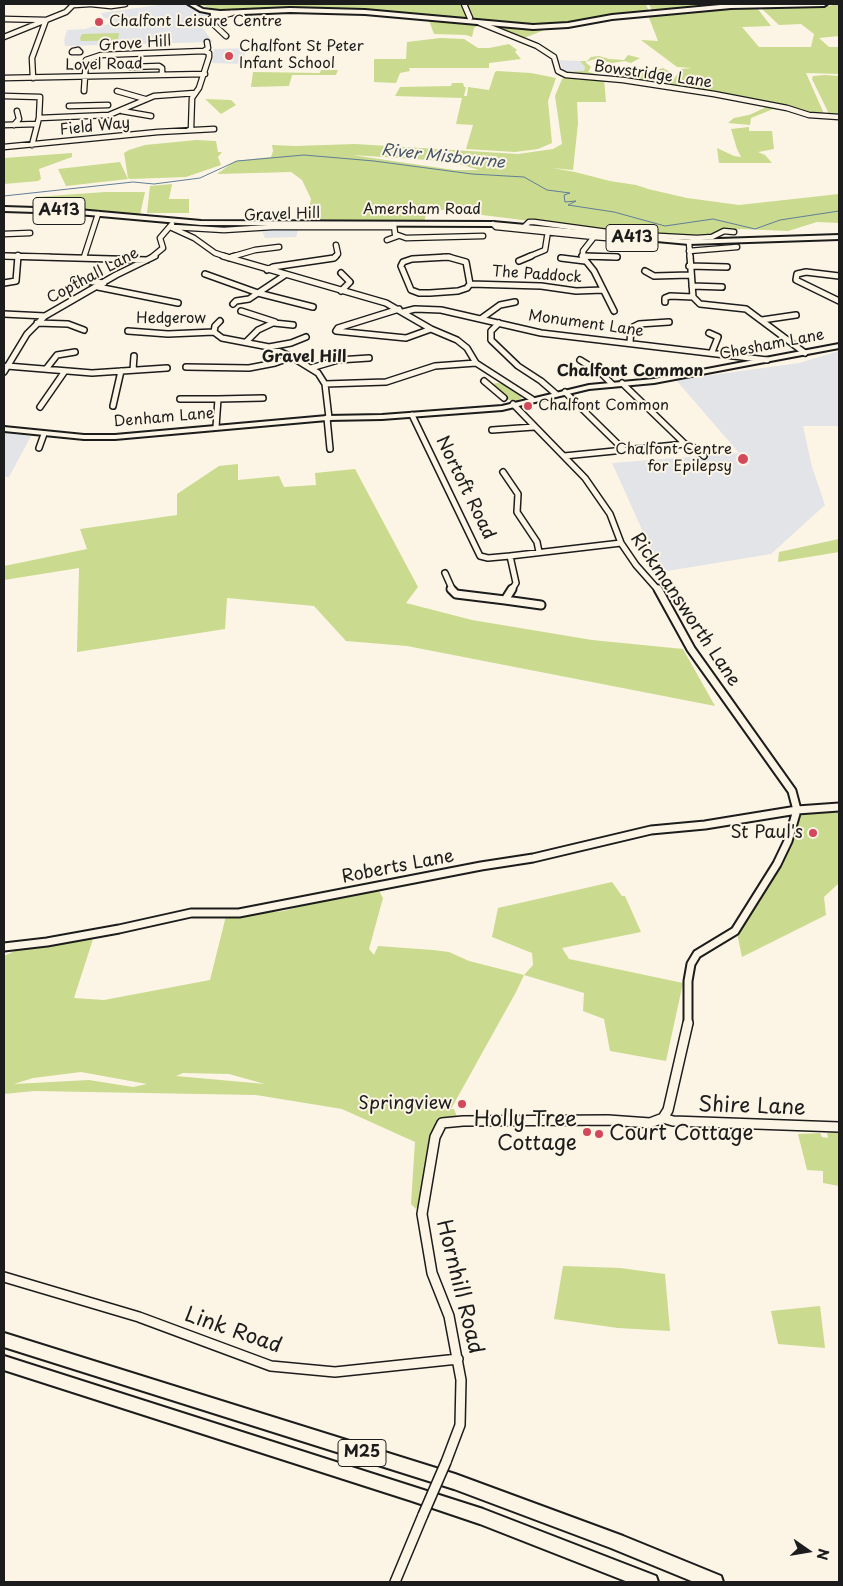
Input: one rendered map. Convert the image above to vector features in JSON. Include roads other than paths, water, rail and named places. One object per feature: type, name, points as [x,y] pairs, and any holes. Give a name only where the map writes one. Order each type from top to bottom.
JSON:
[{"type":"highway","name":"Amersham Road","points":[[4,209],[67,211],[172,224],[492,224],[689,242],[839,237]]},
{"type":"highway","name":"M25","points":[[4,1340],[455,1482],[617,1542],[714,1582]]},
{"type":"highway","name":"M25","points":[[4,1363],[421,1496],[519,1531],[649,1582]]},
{"type":"street","points":[[4,37],[66,12],[74,4],[111,6],[125,4]]},
{"type":"street","points":[[191,4],[215,15]]},
{"type":"street","points":[[464,4],[470,20]]},
{"type":"street","points":[[226,36],[209,20],[215,15],[310,10],[399,14],[533,27],[568,25],[612,17],[731,6],[824,4]]},
{"type":"street","points":[[210,12],[232,13]]},
{"type":"street","points":[[4,19],[46,20]]},
{"type":"street","points":[[33,78],[32,58],[46,20]]},
{"type":"street","name":"Bowstridge Lane","points":[[480,23],[537,46],[554,57],[558,71],[566,75],[632,82],[723,96],[787,108],[809,115],[839,117]]},
{"type":"street","points":[[189,130],[191,129],[192,98],[199,88],[209,54],[204,52],[208,48],[207,42]]},
{"type":"street","name":"Grove Hill","points":[[84,78],[86,60],[101,55],[204,52]]},
{"type":"street","points":[[78,53],[94,57]]},
{"type":"street","points":[[130,67],[159,66],[162,68],[162,75]]},
{"type":"street","name":"Lovel Road","points":[[4,78],[84,78],[204,74]]},
{"type":"street","points":[[84,78],[84,90]]},
{"type":"street","points":[[117,92],[144,99]]},
{"type":"street","points":[[39,118],[109,115],[122,111],[144,99],[169,94],[195,93]]},
{"type":"street","points":[[4,96],[40,97],[39,118],[32,145]]},
{"type":"street","points":[[69,106],[99,103],[108,105]]},
{"type":"street","points":[[84,106],[84,116]]},
{"type":"street","points":[[14,125],[19,119],[17,111]]},
{"type":"street","points":[[122,111],[151,116]]},
{"type":"street","points":[[4,125],[37,124]]},
{"type":"street","name":"Field Way","points":[[4,147],[214,129]]},
{"type":"street","points":[[84,257],[98,214]]},
{"type":"street","points":[[526,226],[527,223],[534,222],[622,234],[697,238],[712,237],[721,232],[734,232]]},
{"type":"street","points":[[172,224],[175,231],[213,248],[215,253],[267,270],[341,291],[370,297],[401,311],[432,329],[457,340],[466,348],[476,363],[532,399]]},
{"type":"street","name":"Copthall Lane","points":[[4,372],[27,334],[37,323],[45,316],[157,255],[163,248],[160,238],[172,224]]},
{"type":"street","points":[[492,224],[594,237],[619,239],[625,237]]},
{"type":"street","points":[[394,225],[398,236]]},
{"type":"street","points":[[519,262],[544,250],[548,231]]},
{"type":"street","points":[[4,234],[30,233]]},
{"type":"street","points":[[387,240],[398,236],[417,238],[483,236]]},
{"type":"street","name":"The Paddock","points":[[594,237],[583,251],[583,259],[594,271],[614,311]]},
{"type":"street","points":[[689,242],[692,297]]},
{"type":"street","points":[[267,270],[273,267],[334,258],[338,254],[336,245]]},
{"type":"street","points":[[229,258],[255,250],[280,247]]},
{"type":"street","points":[[689,252],[707,248],[737,247]]},
{"type":"street","points":[[4,283],[16,281],[18,255]]},
{"type":"street","points":[[4,256],[150,260]]},
{"type":"street","points":[[448,257],[464,260],[470,284],[467,288],[458,291],[430,293],[411,290],[401,266],[403,262],[412,259],[448,257]]},
{"type":"street","points":[[561,258],[617,257]]},
{"type":"street","points":[[690,266],[727,267]]},
{"type":"street","points":[[645,271],[654,276],[690,275]]},
{"type":"street","points":[[839,276],[806,272],[797,274],[796,280],[839,301]]},
{"type":"street","points":[[341,273],[350,282],[341,291]]},
{"type":"street","points":[[205,274],[211,274],[221,281],[258,292],[313,306]]},
{"type":"street","points":[[233,304],[236,301],[249,299],[286,275]]},
{"type":"street","points":[[74,280],[104,283]]},
{"type":"street","name":"The Paddock","points":[[470,284],[541,286],[576,291],[603,290]]},
{"type":"street","points":[[692,286],[722,287]]},
{"type":"street","points":[[98,287],[178,303]]},
{"type":"street","points":[[427,300],[430,293]]},
{"type":"street","points":[[665,302],[665,298],[670,296],[692,297],[700,304],[746,309],[805,353]]},
{"type":"street","points":[[482,318],[500,304],[515,302]]},
{"type":"street","name":"Monument Lane","points":[[432,329],[406,338],[342,334],[336,331],[338,328],[423,307],[482,318],[541,333],[767,360]]},
{"type":"street","points":[[241,311],[274,320],[274,323]]},
{"type":"street","points":[[4,314],[45,316]]},
{"type":"street","points":[[762,320],[796,315]]},
{"type":"street","points":[[220,321],[215,326],[214,332],[222,338],[269,347],[312,368],[323,378],[330,450]]},
{"type":"street","points":[[630,343],[631,328],[639,324],[669,322]]},
{"type":"street","points":[[37,323],[68,324],[84,330]]},
{"type":"street","points":[[246,342],[258,330],[274,323],[293,325]]},
{"type":"street","points":[[499,323],[491,331],[491,340],[518,366],[541,381],[556,394]]},
{"type":"street","name":"Hedgerow","points":[[128,331],[168,334],[214,332]]},
{"type":"street","points":[[709,333],[718,337],[712,352]]},
{"type":"street","points":[[269,347],[291,343],[306,336]]},
{"type":"street","name":"Chesham Lane","points":[[532,399],[612,384],[654,381],[839,346]]},
{"type":"street","points":[[46,369],[57,355],[75,352]]},
{"type":"street","points":[[133,370],[134,356]]},
{"type":"street","points":[[4,357],[12,357]]},
{"type":"street","points":[[186,367],[249,368],[275,363],[292,357]]},
{"type":"street","points":[[312,368],[338,360],[369,358]]},
{"type":"street","points":[[580,360],[601,372],[612,384]]},
{"type":"street","points":[[325,384],[386,382],[435,366],[476,363]]},
{"type":"street","points":[[7,366],[92,373],[167,368]]},
{"type":"street","points":[[40,407],[65,371]]},
{"type":"street","points":[[113,406],[121,371]]},
{"type":"street","points":[[504,380],[486,382],[504,398]]},
{"type":"street","points":[[622,384],[685,444],[693,447],[704,456]]},
{"type":"street","points":[[565,392],[623,449]]},
{"type":"street","points":[[180,399],[263,398]]},
{"type":"street","points":[[216,427],[218,399]]},
{"type":"street","points":[[513,404],[532,399]]},
{"type":"street","name":"Denham Lane","points":[[4,429],[44,434],[115,437],[328,418],[412,415],[502,408],[513,404]]},
{"type":"street","name":"Rickmansworth Lane","points":[[513,404],[585,478],[610,514],[621,543],[636,565],[658,589],[691,649],[792,792],[797,810]]},
{"type":"street","name":"Nortoft Road","points":[[412,415],[480,556],[488,558],[510,556],[621,543]]},
{"type":"street","points":[[492,430],[534,427]]},
{"type":"street","points":[[39,448],[44,434]]},
{"type":"street","points":[[564,456],[685,444]]},
{"type":"street","points":[[503,472],[518,494],[517,512],[537,542],[539,552]]},
{"type":"street","points":[[505,600],[516,583],[510,556]]},
{"type":"street","points":[[446,573],[451,589],[456,594],[541,605]]},
{"type":"street","name":"Roberts Lane","points":[[4,947],[47,942],[119,929],[191,913],[238,913],[481,866],[533,858],[651,830],[705,825],[797,810],[839,807]]},
{"type":"street","points":[[663,1118],[668,1110],[688,1024],[688,981],[691,964],[697,954],[736,931],[777,864],[788,841],[797,810]]},
{"type":"street","name":"Shire Lane","points":[[663,1118],[673,1121],[700,1123],[839,1127]]},
{"type":"street","name":"Hornhill Road","points":[[395,1582],[460,1425],[461,1380],[458,1359],[448,1316],[432,1273],[422,1214],[435,1137],[442,1123],[463,1120],[608,1120],[650,1123],[663,1118]]},
{"type":"street","name":"Link Road","points":[[4,1277],[139,1317],[238,1355],[281,1368],[336,1372],[458,1359]]},
{"type":"waterway","name":"River Misbourne","points":[[4,196],[133,182],[154,184],[200,178],[237,161],[304,155],[374,161],[472,174],[524,177],[547,190],[570,193],[564,195],[565,202],[576,201],[568,205],[614,212],[665,226],[713,219],[755,229],[780,220],[839,211]]},
{"type":"place","name":"Chalfont Leisure Centre","points":[[99,22]]},
{"type":"place","name":"Chalfont St Peter Infant School","points":[[229,56]]},
{"type":"place","name":"Chalfont Common","points":[[528,406]]},
{"type":"place","name":"Chalfont Centre for Epilepsy","points":[[743,459]]},
{"type":"place","name":"St Paul's","points":[[813,833]]},
{"type":"place","name":"Springview","points":[[462,1104]]},
{"type":"place","name":"Holly Tree Cottage","points":[[587,1132]]},
{"type":"place","name":"Court Cottage","points":[[599,1134]]},
{"type":"district","name":"Gravel Hill","points":[[304,358]]},
{"type":"district","name":"Chalfont Common","points":[[630,372]]}]
